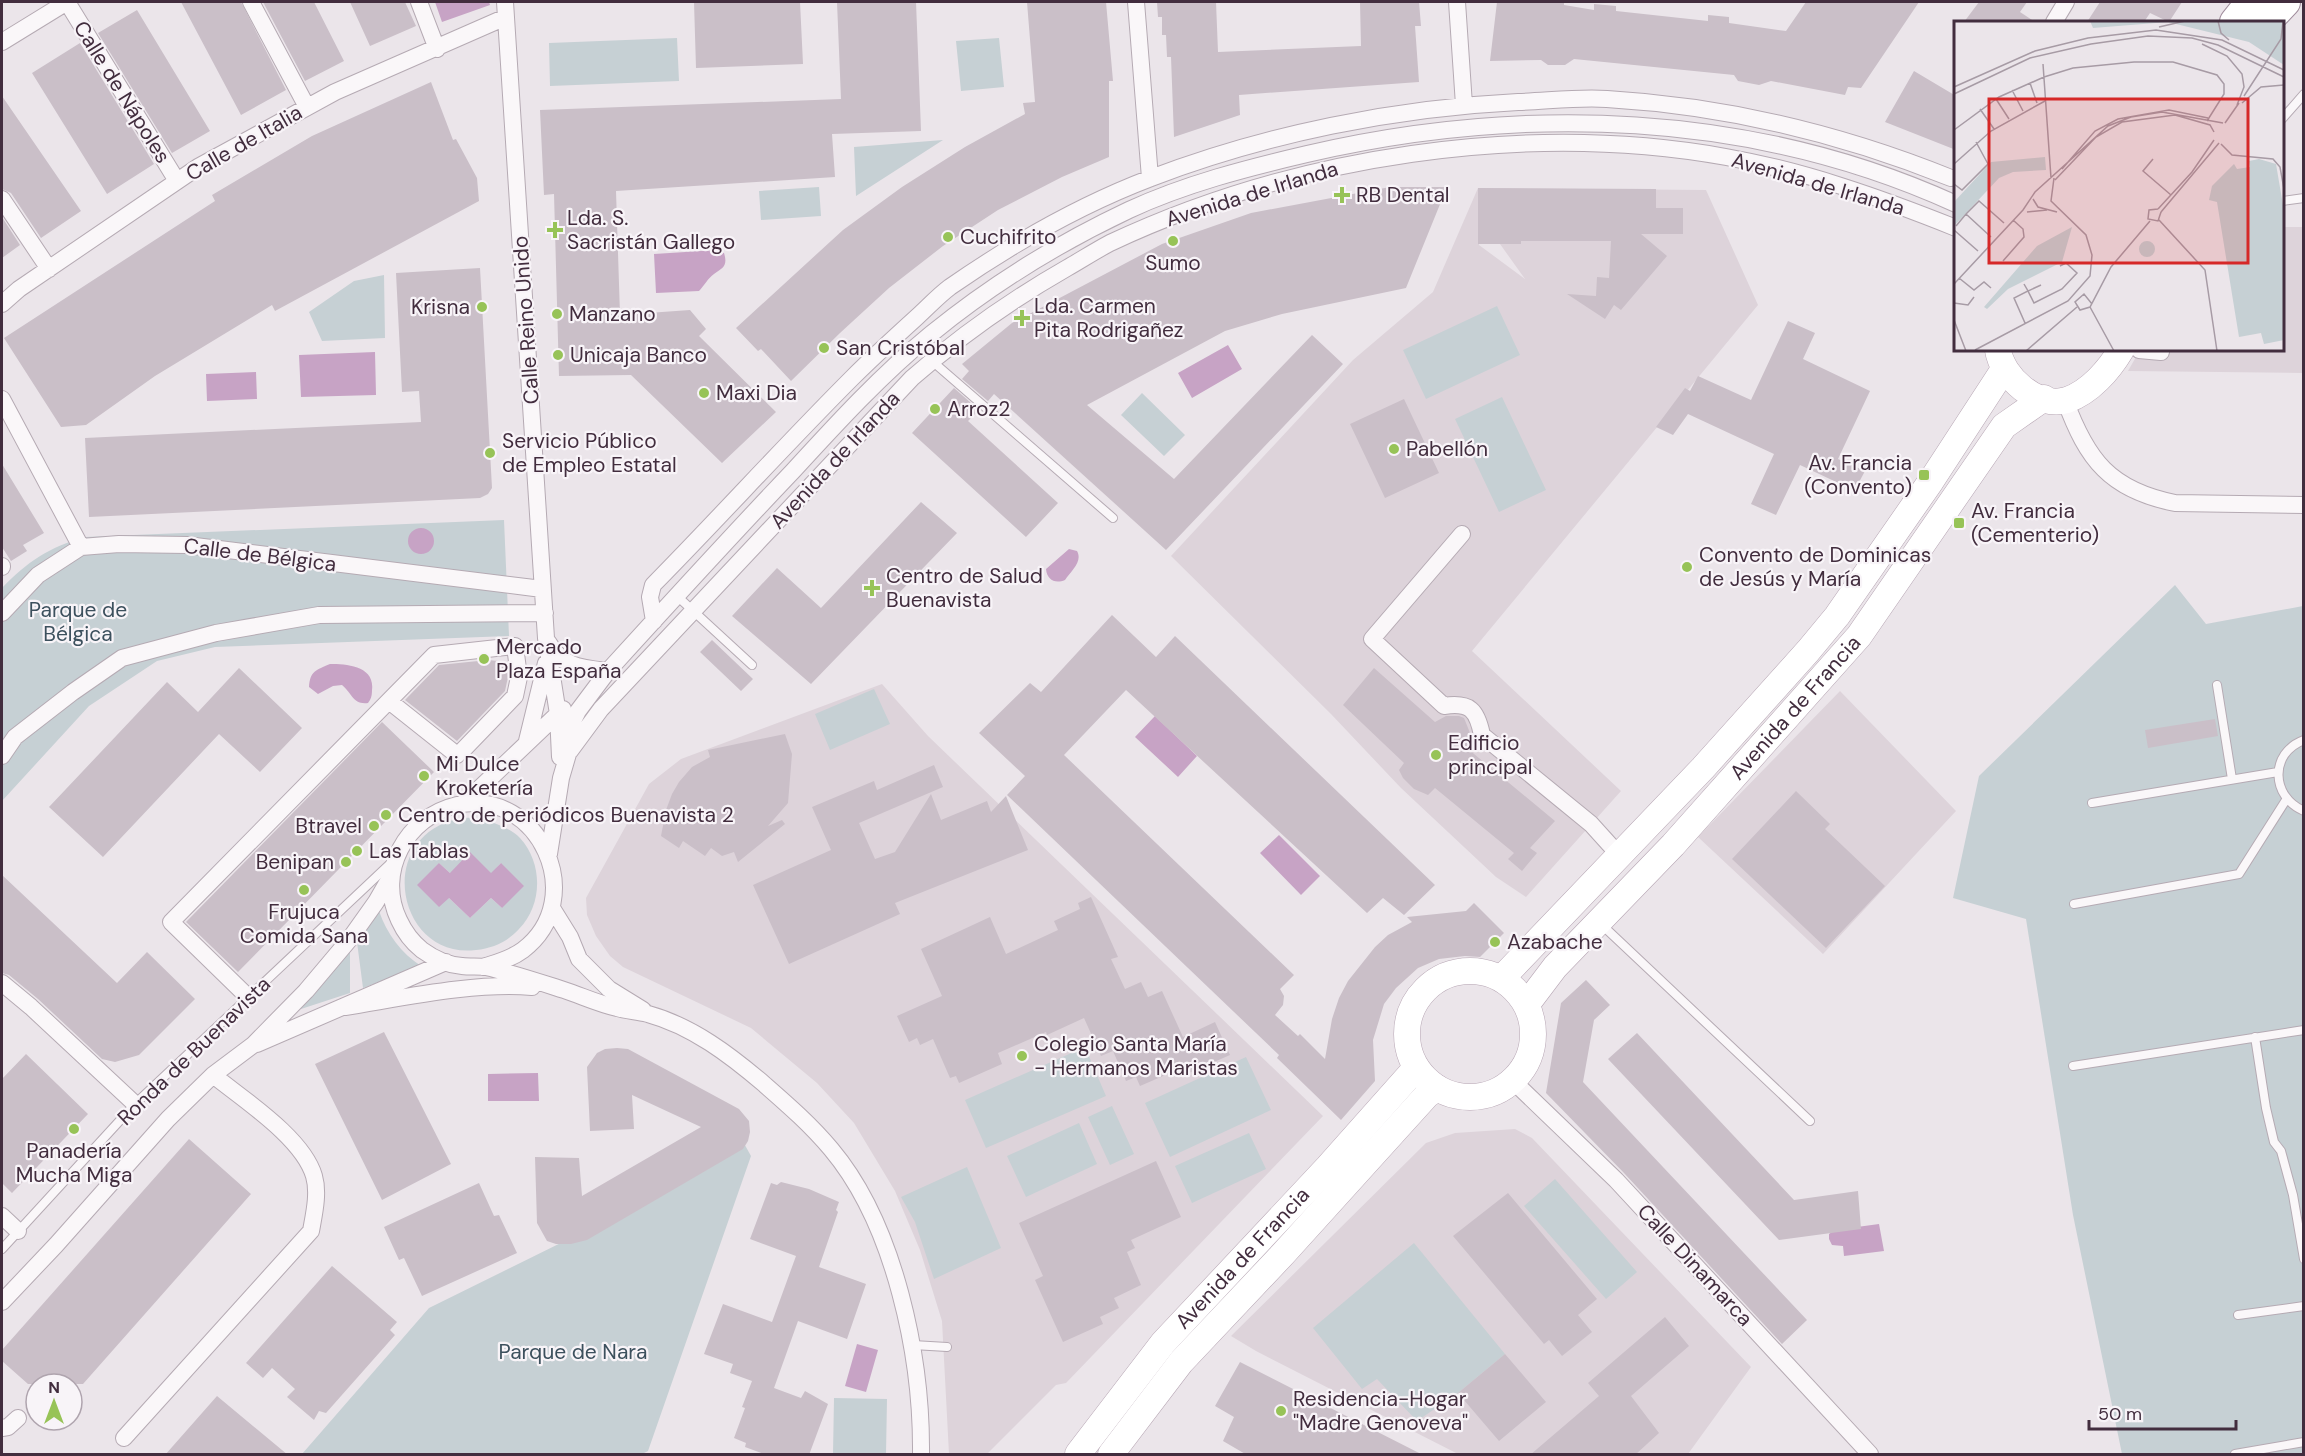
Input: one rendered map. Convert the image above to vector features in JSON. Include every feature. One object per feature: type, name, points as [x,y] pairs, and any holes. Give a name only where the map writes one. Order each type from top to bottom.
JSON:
[{"type":"highway","points":[[2228,21],[2237,2]]},
{"type":"highway","points":[[2236,21],[2251,2]]},
{"type":"highway","points":[[2256,21],[2266,2]]},
{"type":"highway","points":[[2266,21],[2285,2]]},
{"type":"main road","name":"Avenida de Francia","points":[[1527,1004],[1555,967],[1673,845],[1859,636],[2004,426],[2054,399],[2083,392],[2100,377],[2120,351]]},
{"type":"main road","name":"Avenida de Francia","points":[[1502,978],[1724,745],[1837,616],[1931,481],[2001,359]]},
{"type":"main road","points":[[2001,359],[2021,387],[2054,399]]},
{"type":"main road","points":[[1461,970],[1482,970],[1502,978],[1527,1004],[1533,1020],[1534,1036],[1531,1053],[1524,1068],[1513,1081],[1500,1090],[1484,1096],[1452,1095],[1437,1088],[1416,1068],[1408,1048],[1406,1027],[1412,1007],[1424,989],[1441,976],[1461,970]]},
{"type":"main road","name":"Avenida de Francia","points":[[1078,1455],[1165,1341],[1328,1167],[1416,1068]]},
{"type":"main road","name":"Avenida de Francia","points":[[1111,1455],[1181,1362],[1283,1254],[1427,1095],[1437,1088]]},
{"type":"street","points":[[2,42],[67,2]]},
{"type":"street","name":"Calle de Nápoles","points":[[67,2],[177,181]]},
{"type":"street","points":[[251,2],[307,108]]},
{"type":"street","points":[[419,2],[436,49]]},
{"type":"street","points":[[1136,2],[1150,178]]},
{"type":"street","points":[[1457,2],[1464,105]]},
{"type":"street","points":[[2055,21],[2066,2]]},
{"type":"street","name":"Calle de Italia","points":[[2,304],[198,167],[335,92],[436,49],[506,9]]},
{"type":"street","name":"Calle Reino Unido","points":[[506,9],[544,614],[548,656],[558,714],[561,778]]},
{"type":"street","name":"Avenida de Irlanda","points":[[549,854],[572,723],[578,711],[608,671],[654,621],[677,596],[867,392],[931,334],[999,284],[1058,246],[1150,201],[1266,163],[1356,143],[1467,126],[1543,122],[1610,122],[1677,128],[1794,148],[1899,180],[1948,200],[1953,176],[1869,148],[1783,124],[1679,105],[1603,98],[1464,105],[1419,110],[1288,135],[1150,178],[1062,219],[947,290],[807,423],[714,524],[653,585],[650,597],[654,621]]},
{"type":"street","name":"Avenida de Irlanda","points":[[568,754],[601,709],[847,445],[912,378],[953,342],[1018,296],[1108,244],[1189,210],[1294,178],[1350,164],[1456,148],[1590,143],[1653,147],[1728,157],[1789,171],[1867,193],[1954,227]]},
{"type":"street","name":"Avenida de Irlanda","points":[[1869,148],[1899,180]]},
{"type":"street","points":[[2,199],[49,269]]},
{"type":"street","points":[[2142,351],[2161,352]]},
{"type":"street","points":[[2,399],[81,547]]},
{"type":"street","points":[[2054,399],[2099,465],[2131,490],[2158,500],[2175,503],[2304,504]]},
{"type":"street","name":"Avenida de Irlanda","points":[[807,423],[822,439]]},
{"type":"street","points":[[1462,534],[1372,639],[1444,706],[1465,705],[1473,710],[1478,717],[1482,735],[1591,824],[1619,855]]},
{"type":"street","name":"Calle de Bélgica","points":[[2,613],[38,575],[81,547],[119,544],[186,545],[543,589]]},
{"type":"street","points":[[2,756],[15,737],[122,658],[206,635],[319,615],[544,614]]},
{"type":"street","points":[[546,638],[554,653],[564,662],[582,668],[608,671]]},
{"type":"street","points":[[249,998],[171,922],[434,655],[515,646],[519,676],[514,708],[460,753],[389,701]]},
{"type":"street","name":"Calle Reino Unido","points":[[527,741],[548,656]]},
{"type":"street","name":"Avenida de Irlanda","points":[[462,805],[527,741],[608,671]]},
{"type":"street","name":"Ronda de Buenavista","points":[[2,1302],[168,1119],[213,1075],[253,1045],[306,991],[349,940],[376,902],[404,840],[415,827],[433,813],[462,805],[480,804],[504,810],[529,825],[549,854],[554,870],[552,908],[544,926],[524,949],[509,959],[483,967]]},
{"type":"street","name":"Ronda de Buenavista","points":[[393,868],[394,910],[404,930],[422,949],[458,966],[483,967],[563,989],[616,1008],[648,1014]]},
{"type":"street","name":"Ronda de Buenavista","points":[[552,908],[570,937],[579,959],[609,989],[648,1014],[698,1035],[744,1068],[791,1106],[832,1151],[851,1178],[880,1233],[905,1310],[913,1345],[921,1455]]},
{"type":"street","name":"Ronda de Buenavista","points":[[253,1045],[446,962]]},
{"type":"street","points":[[2,983],[135,1104]]},
{"type":"street","name":"Ronda de Buenavista","points":[[345,1006],[489,987],[521,986],[563,989]]},
{"type":"street","points":[[124,1438],[311,1231],[316,1206],[315,1177],[304,1154],[285,1134],[213,1075]]},
{"type":"street","name":"Calle Dinamarca","points":[[1513,1081],[1616,1180],[1870,1455]]},
{"type":"street","points":[[2,1216],[18,1231]]},
{"type":"street","points":[[2,1428],[8,1427],[18,1418]]},
{"type":"lane","points":[[2284,118],[2304,94]]},
{"type":"lane","points":[[2285,198],[2304,198]]},
{"type":"lane","points":[[932,361],[1113,519]]},
{"type":"lane","points":[[677,596],[752,665]]},
{"type":"lane","points":[[2217,685],[2232,779]]},
{"type":"lane","points":[[2304,740],[2287,750],[2278,772],[2278,782],[2286,800],[2304,811]]},
{"type":"lane","points":[[2092,803],[2278,772]]},
{"type":"lane","points":[[2074,904],[2239,874],[2286,800]]},
{"type":"lane","name":"Ronda de Buenavista","points":[[2,1249],[135,1104],[393,868]]},
{"type":"lane","points":[[1598,921],[1810,1121]]},
{"type":"lane","points":[[2073,1066],[2304,1030]]},
{"type":"lane","points":[[2255,1037],[2266,1108],[2274,1143],[2281,1151],[2293,1195],[2304,1259]]},
{"type":"lane","points":[[2238,1315],[2304,1306]]},
{"type":"lane","points":[[913,1345],[947,1347]]},
{"type":"lane","points":[[2235,1455],[2304,1442]]},
{"type":"shaded area","points":[[435,2],[489,2],[490,5],[442,22]]},
{"type":"shaded area","points":[[1478,188],[1706,190],[1758,305],[1472,651],[1621,791],[1526,897],[1496,877],[1401,788],[1331,714],[1171,556],[1353,360],[1433,292]],"holes":[[[1500,244],[1525,279],[1479,245]]]},
{"type":"shaded area","points":[[2284,227],[2303,227],[2303,373],[2128,371],[2139,351],[2284,351]]},
{"type":"shaded area","points":[[717,250],[724,253],[725,264],[699,291],[656,293],[654,254]]},
{"type":"shaded area","points":[[1228,345],[1242,369],[1192,398],[1178,373]]},
{"type":"shaded area","points":[[375,352],[376,395],[301,397],[299,355]]},
{"type":"shaded area","points":[[256,372],[257,399],[207,401],[206,374]]},
{"type":"shaded area","points":[[421,528],[430,532],[434,541],[430,550],[421,554],[412,550],[408,541],[412,532]]},
{"type":"shaded area","points":[[1069,549],[1077,551],[1076,566],[1065,580],[1058,582],[1052,580],[1046,569]]},
{"type":"shaded area","points":[[330,664],[352,666],[365,671],[372,682],[372,692],[368,703],[356,700],[342,685],[333,686],[318,694],[309,687],[315,672]]},
{"type":"shaded area","name":"Colegio Santa María - Hermanos Maristas","points":[[882,684],[928,736],[1323,1116],[1066,1383],[1056,1385],[987,1454],[949,1454],[942,1321],[920,1250],[895,1191],[854,1123],[817,1083],[751,1028],[623,967],[610,956],[596,936],[587,915],[586,898],[649,784],[681,759]]},
{"type":"shaded area","points":[[1840,691],[1956,811],[1823,954],[1698,837]]},
{"type":"shaded area","points":[[1155,716],[1197,756],[1178,777],[1135,737]]},
{"type":"shaded area","points":[[1279,835],[1320,876],[1301,895],[1260,853]]},
{"type":"shaded area","points":[[470,852],[491,873],[501,863],[524,886],[502,908],[491,898],[470,918],[449,898],[439,907],[417,885],[439,863],[450,873]]},
{"type":"shaded area","points":[[538,1073],[539,1101],[488,1101],[488,1074]]},
{"type":"shaded area","points":[[1515,1129],[1532,1138],[1751,1367],[1688,1454],[1458,1454],[1231,1336],[1426,1143],[1455,1133]]},
{"type":"shaded area","points":[[1879,1224],[1884,1251],[1844,1256],[1843,1246],[1832,1245],[1829,1239],[1829,1234],[1835,1230]]},
{"type":"shaded area","points":[[857,1344],[878,1350],[866,1392],[845,1386]]},
{"type":"green space","points":[[677,38],[679,81],[550,86],[549,43]]},
{"type":"green space","points":[[999,38],[1004,87],[961,91],[956,41]]},
{"type":"green space","points":[[943,140],[856,196],[854,147]]},
{"type":"green space","points":[[819,187],[821,216],[761,220],[759,191]]},
{"type":"green space","points":[[384,275],[385,338],[322,341],[309,312],[354,281]]},
{"type":"green space","points":[[1497,306],[1520,355],[1426,399],[1403,350]]},
{"type":"green space","points":[[1142,393],[1185,435],[1164,456],[1121,415]]},
{"type":"green space","points":[[1502,397],[1546,490],[1499,512],[1455,419]]},
{"type":"green space","name":"Parque de Bélgica","points":[[504,520],[509,636],[215,647],[157,661],[89,706],[2,801],[2,588],[20,570],[39,556],[85,537]]},
{"type":"green space","points":[[2175,585],[2206,624],[2303,606],[2303,1454],[2122,1454],[2073,1215],[2026,919],[1953,898],[1979,776]]},
{"type":"green space","points":[[874,689],[890,724],[830,750],[815,714]]},
{"type":"green space","points":[[480,818],[511,831],[528,848],[536,871],[536,896],[527,919],[505,941],[476,950],[449,948],[428,937],[414,918],[406,896],[406,872],[414,849],[430,831],[457,819]],"holes":[[[439,863],[450,873],[491,874],[501,863],[502,908],[491,898],[470,918],[449,898]]]},
{"type":"green space","points":[[379,911],[396,942],[421,966],[363,988],[357,942]]},
{"type":"green space","points":[[350,951],[350,993],[301,1009],[300,1008]]},
{"type":"green space","points":[[1085,1047],[1106,1096],[986,1148],[965,1100]]},
{"type":"green space","points":[[1246,1057],[1271,1110],[1170,1157],[1145,1103]]},
{"type":"green space","points":[[1112,1106],[1134,1154],[1110,1165],[1088,1117]]},
{"type":"green space","points":[[1079,1123],[1097,1164],[1026,1197],[1007,1156]]},
{"type":"green space","points":[[1249,1133],[1266,1169],[1192,1203],[1175,1166]]},
{"type":"green space","name":"Parque de Nara","points":[[741,1138],[751,1156],[648,1451],[642,1454],[302,1454],[429,1308],[585,1231]]},
{"type":"green space","points":[[967,1167],[1001,1248],[934,1279],[915,1222],[901,1197]]},
{"type":"green space","points":[[1555,1179],[1637,1272],[1606,1299],[1524,1206]]},
{"type":"green space","points":[[1414,1243],[1505,1354],[1458,1393],[1417,1421],[1377,1379],[1362,1389],[1313,1328]]},
{"type":"green space","points":[[834,1398],[887,1399],[886,1454],[833,1454]]},
{"type":"building","points":[[181,2],[241,2],[286,90],[241,115]]},
{"type":"building","points":[[263,2],[314,2],[344,61],[305,81]]},
{"type":"building","points":[[350,2],[405,2],[416,26],[370,46]]},
{"type":"building","points":[[694,2],[800,2],[803,64],[696,68]]},
{"type":"building","points":[[837,2],[916,2],[921,131],[832,134],[835,177],[616,191],[620,315],[690,310],[706,329],[699,336],[776,412],[722,463],[631,375],[559,376],[554,194],[544,195],[540,110],[841,99]]},
{"type":"building","points":[[1027,2],[1106,2],[1113,81],[1109,81],[1109,157],[1062,177],[998,210],[943,246],[889,288],[791,381],[761,349],[758,351],[736,328],[843,230],[902,187],[965,147],[1025,114],[1023,103],[1035,102]]},
{"type":"building","points":[[1157,2],[1216,2],[1218,52],[1361,46],[1360,2],[1419,2],[1421,26],[1415,26],[1419,82],[1239,95],[1240,115],[1174,137],[1171,57],[1167,57],[1166,35],[1162,35],[1162,17],[1158,17]]},
{"type":"building","points":[[1497,2],[1564,2],[1564,5],[1594,10],[1594,4],[1616,6],[1616,11],[1708,21],[1708,15],[1729,17],[1729,23],[1786,31],[1806,2],[1919,2],[1861,88],[1848,87],[1845,95],[1771,81],[1759,85],[1738,81],[1734,75],[1574,59],[1565,65],[1548,65],[1541,60],[1490,61]]},
{"type":"building","points":[[1979,2],[2027,2],[2020,12],[2034,21],[1965,21]]},
{"type":"building","points":[[2100,2],[2182,2],[2170,21],[2150,13],[2145,21],[2088,21]]},
{"type":"building","points":[[137,10],[210,131],[172,153],[98,33]]},
{"type":"building","points":[[80,43],[154,164],[107,194],[32,73]]},
{"type":"building","points":[[1914,71],[1954,95],[1954,149],[1885,122]]},
{"type":"building","points":[[431,82],[453,140],[456,139],[477,178],[479,201],[275,311],[272,305],[155,376],[86,425],[61,427],[4,338],[215,201],[212,195],[312,136]]},
{"type":"building","points":[[2,96],[81,211],[41,238],[11,193],[2,189]]},
{"type":"building","points":[[1390,187],[1447,187],[1406,288],[1282,314],[1225,331],[1087,405],[1174,479],[1312,335],[1343,364],[1166,550],[994,394],[988,401],[962,379],[969,371],[962,364],[1012,323],[1162,244],[1251,213]]},
{"type":"building","points":[[1478,188],[1656,189],[1656,208],[1683,208],[1683,234],[1641,234],[1667,256],[1621,310],[1614,305],[1605,319],[1567,294],[1596,296],[1597,277],[1609,278],[1611,241],[1521,241],[1521,244],[1478,244]]},
{"type":"building","points":[[2,217],[20,245],[2,258]]},
{"type":"building","points":[[480,268],[492,488],[488,494],[480,498],[89,517],[85,438],[421,422],[419,391],[402,392],[396,273]]},
{"type":"building","points":[[1788,321],[1815,333],[1803,359],[1870,391],[1838,459],[1865,471],[1857,486],[1849,488],[1800,465],[1776,515],[1751,504],[1774,454],[1688,414],[1673,435],[1656,427],[1685,388],[1690,391],[1698,376],[1751,400]]},
{"type":"building","points":[[954,388],[979,410],[968,421],[1058,503],[1026,537],[912,433]]},
{"type":"building","name":"Pabellón","points":[[1404,399],[1439,473],[1385,498],[1350,424]]},
{"type":"building","points":[[2,464],[44,533],[23,545],[27,551],[11,561],[2,547]]},
{"type":"building","name":"Centro de Salud Buenavista","points":[[921,502],[957,533],[811,684],[732,616],[777,568],[821,608]]},
{"type":"building","points":[[1112,615],[1156,657],[1175,636],[1435,885],[1404,915],[1383,898],[1367,913],[1126,690],[1064,755],[1294,975],[1280,989],[1284,996],[1283,1005],[1275,1015],[1298,1036],[1300,1034],[1325,1059],[1332,1019],[1348,981],[1375,947],[1388,935],[1412,922],[1407,917],[1466,911],[1474,903],[1504,933],[1480,957],[1439,959],[1418,968],[1396,988],[1384,1004],[1373,1040],[1375,1081],[1341,1120],[1277,1058],[1279,1055],[1007,795],[1025,776],[979,733],[1030,683],[1041,692]]},
{"type":"building","points":[[712,640],[753,679],[741,691],[700,652]]},
{"type":"building","points":[[498,661],[507,666],[508,677],[505,691],[457,741],[405,700],[439,665]]},
{"type":"building","points":[[239,668],[302,728],[260,772],[219,734],[103,857],[49,807],[167,682],[198,712]]},
{"type":"building","name":"Edificio principal","points":[[1374,668],[1435,722],[1446,716],[1464,718],[1472,738],[1468,749],[1555,821],[1530,848],[1537,853],[1522,871],[1508,859],[1514,853],[1435,788],[1428,795],[1414,789],[1403,778],[1399,770],[1404,763],[1343,705]]},
{"type":"building","points":[[2215,719],[2218,736],[2148,748],[2145,730]]},
{"type":"building","points":[[382,722],[434,772],[238,972],[186,922]]},
{"type":"building","points":[[785,734],[792,754],[788,803],[768,826],[782,820],[785,824],[738,862],[734,852],[722,856],[711,848],[705,856],[683,841],[679,848],[661,836],[672,794],[692,767],[710,757],[708,750]]},
{"type":"building","points":[[934,765],[943,787],[859,823],[875,859],[895,852],[931,794],[941,820],[987,801],[991,812],[1006,796],[1028,850],[895,903],[900,914],[789,964],[753,885],[831,850],[812,807],[874,781],[877,790]]},
{"type":"building","points":[[1796,791],[1830,824],[1825,829],[1885,886],[1826,948],[1732,859]]},
{"type":"building","points":[[2,875],[117,983],[147,952],[195,999],[139,1055],[115,1062],[102,1059],[38,999],[9,975],[2,973]]},
{"type":"building","points":[[1091,897],[1118,957],[1111,959],[1125,989],[1141,982],[1148,997],[1162,991],[1183,1037],[1215,1022],[1230,1055],[1180,1077],[1177,1070],[1140,1086],[1136,1077],[1126,1081],[1113,1051],[1101,1056],[1084,1018],[998,1053],[1002,1064],[959,1083],[956,1076],[950,1078],[933,1039],[920,1045],[917,1038],[909,1042],[897,1016],[942,996],[921,949],[990,917],[1006,954],[1058,930],[1054,921],[1080,909],[1078,903]]},
{"type":"building","points":[[1586,980],[1610,1005],[1594,1020],[1583,1082],[1807,1320],[1782,1344],[1624,1173],[1546,1093],[1561,1003]]},
{"type":"building","points":[[384,1032],[451,1164],[382,1200],[315,1064]]},
{"type":"building","points":[[1637,1033],[1794,1200],[1858,1191],[1861,1229],[1779,1240],[1608,1059]]},
{"type":"building","points":[[605,1049],[628,1049],[739,1109],[749,1121],[748,1141],[743,1149],[587,1240],[571,1244],[556,1244],[547,1241],[537,1223],[535,1157],[579,1158],[582,1196],[701,1127],[632,1095],[634,1129],[590,1131],[587,1067],[597,1053]]},
{"type":"building","points":[[26,1054],[88,1114],[12,1193],[2,1183],[2,1079]]},
{"type":"building","points":[[189,1139],[251,1194],[84,1383],[84,1372],[24,1372],[24,1380],[2,1361],[2,1350]]},
{"type":"building","points":[[1156,1161],[1181,1217],[1131,1240],[1135,1248],[1127,1252],[1141,1285],[1114,1298],[1119,1308],[1100,1317],[1103,1324],[1063,1342],[1035,1280],[1043,1276],[1019,1223]]},
{"type":"building","points":[[781,1182],[809,1189],[839,1202],[836,1210],[838,1212],[819,1267],[866,1284],[847,1339],[798,1321],[774,1388],[801,1398],[805,1391],[828,1404],[809,1455],[767,1455],[745,1447],[746,1443],[734,1438],[752,1381],[730,1373],[733,1364],[704,1354],[723,1304],[772,1322],[796,1256],[750,1239],[771,1183],[777,1185]]},
{"type":"building","points":[[479,1183],[494,1216],[499,1215],[517,1253],[422,1296],[404,1258],[399,1260],[384,1227]]},
{"type":"building","points":[[1508,1193],[1597,1299],[1578,1315],[1592,1332],[1562,1356],[1549,1340],[1544,1344],[1453,1236]]},
{"type":"building","points":[[332,1266],[397,1322],[390,1330],[395,1335],[326,1413],[319,1411],[314,1420],[287,1397],[295,1389],[272,1368],[263,1378],[246,1363]]},
{"type":"building","points":[[1665,1317],[1689,1346],[1631,1396],[1659,1433],[1635,1455],[1530,1455],[1599,1396],[1588,1383]]},
{"type":"building","points":[[1505,1354],[1546,1402],[1499,1441],[1458,1393]]},
{"type":"building","name":"Residencia-Hogar \"Madre Genoveva\"","points":[[1240,1362],[1423,1455],[1247,1455],[1223,1441],[1234,1417],[1215,1406]]},
{"type":"building","points":[[217,1396],[288,1455],[165,1455]]},
{"type":"place","name":"RB Dental","points":[[1342,195]]},
{"type":"place","name":"Lda. S. Sacristán Gallego","points":[[555,230]]},
{"type":"place","name":"Cuchifrito","points":[[948,237]]},
{"type":"place","name":"Sumo","points":[[1173,241]]},
{"type":"place","name":"Krisna","points":[[482,307]]},
{"type":"place","name":"Manzano","points":[[557,314]]},
{"type":"place","name":"Lda. Carmen Pita Rodrigañez","points":[[1022,318]]},
{"type":"place","name":"San Cristóbal","points":[[824,348]]},
{"type":"place","name":"Unicaja Banco","points":[[558,355]]},
{"type":"place","name":"Maxi Dia","points":[[704,393]]},
{"type":"place","name":"Arroz2","points":[[935,409]]},
{"type":"place","name":"Pabellón","points":[[1394,449]]},
{"type":"place","name":"Servicio Público de Empleo Estatal","points":[[490,453]]},
{"type":"place","name":"Av. Francia (Convento)","points":[[1924,475]]},
{"type":"place","name":"Av. Francia (Cementerio)","points":[[1959,523]]},
{"type":"place","name":"Convento de Dominicas de Jesús y María","points":[[1687,567]]},
{"type":"place","name":"Centro de Salud Buenavista","points":[[872,588]]},
{"type":"place","name":"Mercado Plaza España","points":[[484,659]]},
{"type":"place","name":"Edificio principal","points":[[1436,755]]},
{"type":"place","name":"Mi Dulce Kroketería","points":[[424,776]]},
{"type":"place","name":"Centro de periódicos Buenavista 2","points":[[386,815]]},
{"type":"place","name":"Btravel","points":[[374,826]]},
{"type":"place","name":"Las Tablas","points":[[357,851]]},
{"type":"place","name":"Benipan","points":[[346,862]]},
{"type":"place","name":"Frujuca Comida Sana","points":[[304,890]]},
{"type":"place","name":"Azabache","points":[[1495,942]]},
{"type":"place","name":"Colegio Santa María - Hermanos Maristas","points":[[1022,1056]]},
{"type":"place","name":"Panadería Mucha Miga","points":[[74,1129]]},
{"type":"place","name":"Residencia-Hogar \"Madre Genoveva\"","points":[[1281,1411]]}]
